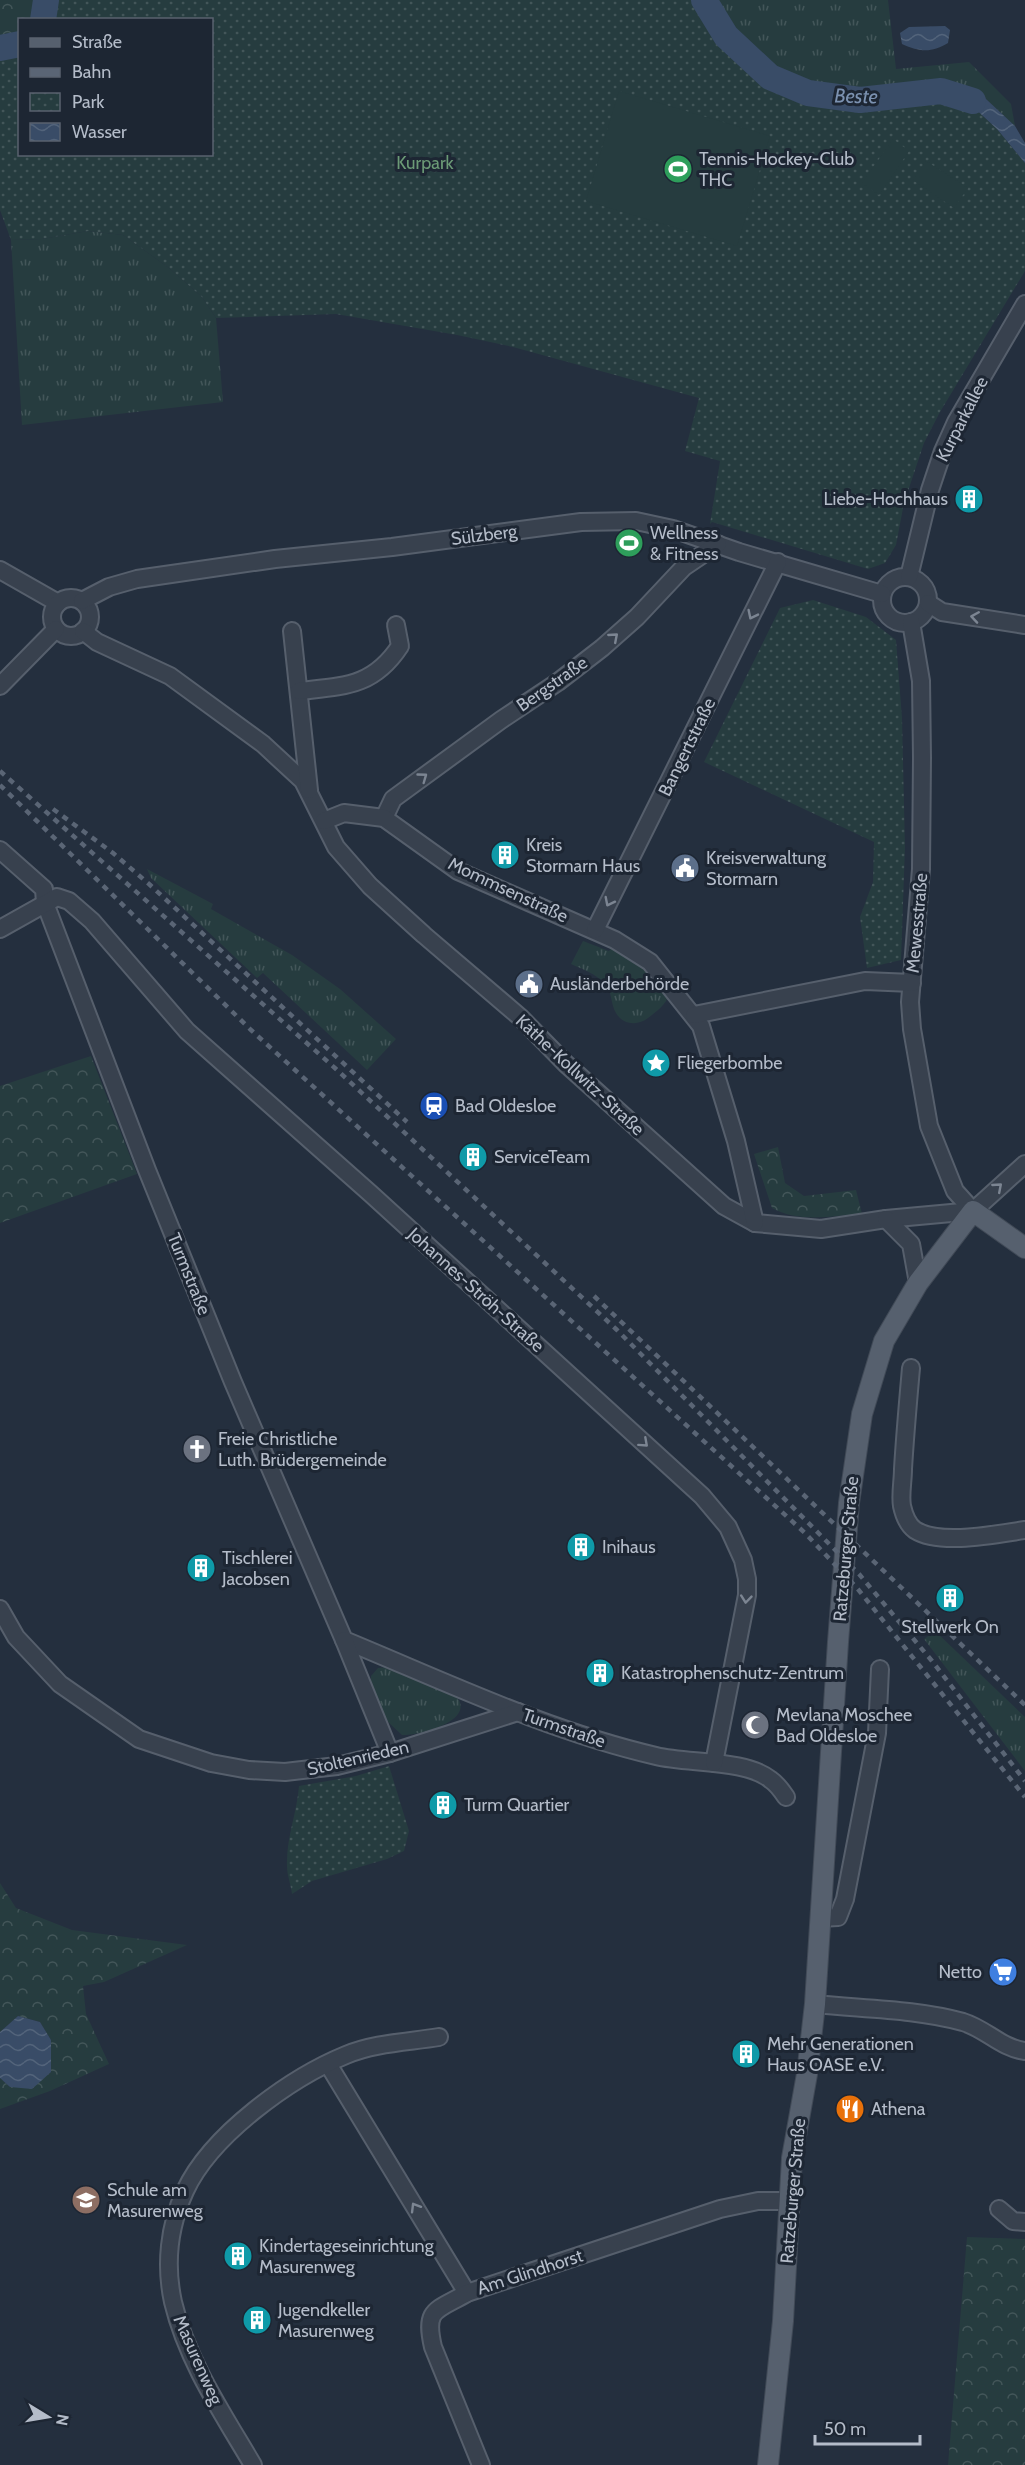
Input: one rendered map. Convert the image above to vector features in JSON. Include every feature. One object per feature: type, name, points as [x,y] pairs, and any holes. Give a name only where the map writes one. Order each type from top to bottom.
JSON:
[{"type":"main road","points":[[973,1211],[1025,1248]]},
{"type":"main road","name":"Ratzeburger Straße","points":[[768,2465],[783,2321],[792,2158],[807,2074],[815,2004],[838,1630],[849,1503],[862,1414],[884,1341],[918,1283],[973,1211]]},
{"type":"street","name":"Kurparkallee","points":[[909,577],[930,490],[943,451],[956,422],[1025,304]]},
{"type":"street","name":"Sülzberg","points":[[58,603],[72,598],[82,601],[109,587],[137,579],[275,559],[392,547],[581,522],[636,521],[674,529],[882,594]]},
{"type":"street","name":"Bergstraße","points":[[384,818],[393,799],[501,720],[558,682],[637,617],[684,567],[718,544]]},
{"type":"street","name":"Bangertstraße","points":[[595,930],[778,562]]},
{"type":"street","points":[[0,570],[58,603],[52,613],[56,629],[60,633],[72,636],[83,632],[87,627],[90,616],[82,601]]},
{"type":"street","points":[[909,577],[921,583],[928,603],[921,616],[911,622],[899,622],[886,614],[882,594],[892,580],[909,577]]},
{"type":"street","points":[[928,603],[942,612],[1025,625]]},
{"type":"street","name":"Mewesstraße","points":[[911,622],[921,681],[922,758],[921,869],[910,1002],[912,1029],[930,1126],[955,1191],[973,1211]]},
{"type":"street","points":[[299,691],[363,681],[388,665],[400,646],[396,625]]},
{"type":"street","points":[[0,686],[56,629]]},
{"type":"street","points":[[292,631],[309,790]]},
{"type":"street","points":[[83,632],[97,642],[170,676],[224,713],[263,744],[303,781],[324,821]]},
{"type":"street","name":"Mommsenstraße","points":[[324,821],[344,813],[384,818],[458,871],[595,930],[650,962],[701,1026],[718,1077],[746,1179],[755,1223]]},
{"type":"street","name":"Käthe-Kollwitz-Straße","points":[[324,821],[336,847],[370,886],[520,1017],[575,1072],[724,1206],[755,1223],[821,1229],[886,1219],[973,1211]]},
{"type":"street","name":"Turmstraße","points":[[0,850],[44,889],[45,903],[147,1170],[390,1753]]},
{"type":"street","name":"Johannes-Ströh-Straße","points":[[45,903],[57,897],[69,901],[92,921],[188,1031],[371,1194],[702,1496],[725,1521],[743,1560],[747,1595],[714,1763]]},
{"type":"street","points":[[0,929],[45,903]]},
{"type":"street","points":[[694,1015],[865,981],[912,983]]},
{"type":"street","points":[[973,1211],[1025,1164]]},
{"type":"street","points":[[886,1219],[911,1244],[918,1283]]},
{"type":"street","points":[[911,1368],[905,1425],[902,1494],[902,1506],[906,1519],[914,1529],[924,1534],[952,1538],[1025,1530]]},
{"type":"street","name":"Stoltenrieden","points":[[0,1609],[16,1637],[60,1684],[139,1739],[211,1763],[267,1771],[293,1772],[337,1766],[390,1753],[518,1712]]},
{"type":"street","name":"Turmstraße","points":[[344,1640],[585,1738],[664,1758],[714,1763],[761,1773],[773,1781],[786,1797]]},
{"type":"street","points":[[820,1918],[838,1917],[845,1899],[877,1733],[880,1669]]},
{"type":"street","points":[[815,2004],[951,2019],[982,2031],[1003,2045],[1025,2051]]},
{"type":"street","name":"Masurenweg","points":[[253,2465],[209,2389],[178,2319],[169,2275],[171,2236],[185,2191],[200,2166],[215,2148],[277,2094],[348,2054],[440,2037]]},
{"type":"street","points":[[328,2064],[467,2293]]},
{"type":"street","name":"Am Glindhorst","points":[[481,2465],[433,2347],[428,2327],[430,2318],[437,2310],[467,2293],[720,2209],[758,2202],[788,2201]]},
{"type":"street","points":[[999,2208],[1013,2221],[1025,2222]]},
{"type":"green space","points":[[0,0],[46,0],[43,18],[18,18],[18,44],[0,48]]},
{"type":"green space","name":"Kurpark","points":[[46,0],[704,0],[726,36],[770,77],[808,93],[860,100],[941,91],[970,104],[997,129],[1025,163],[1025,271],[940,412],[924,443],[904,503],[896,545],[885,563],[868,569],[712,522],[710,524],[720,461],[685,451],[699,398],[513,347],[336,314],[216,318],[202,297],[169,268],[123,235],[88,231],[42,239],[11,240],[0,210],[0,48],[18,44],[18,156],[213,156],[213,18],[43,18]]},
{"type":"green space","points":[[704,0],[888,0],[896,69],[969,62],[1011,104],[1015,126],[986,99],[951,83],[941,91],[860,100],[808,93],[770,77],[726,36]]},
{"type":"green space","name":"Tennis-Hockey-Club THC","points":[[619,91],[770,136],[737,246],[586,201]]},
{"type":"green space","points":[[893,139],[909,151],[879,195],[862,183]]},
{"type":"green space","points":[[926,161],[968,188],[954,208],[913,180]]},
{"type":"green space","points":[[88,231],[123,235],[169,268],[202,297],[216,318],[223,402],[22,425],[11,240],[42,239]]},
{"type":"green space","points":[[813,600],[866,617],[896,640],[902,718],[905,847],[901,960],[867,968],[860,917],[873,882],[874,842],[704,762],[780,608]]},
{"type":"green space","points":[[147,869],[213,904],[211,909],[292,955],[340,989],[396,1039],[367,1070],[263,973],[257,978],[151,878]]},
{"type":"green space","points":[[583,941],[609,951],[614,945],[646,968],[669,994],[663,1005],[644,1021],[631,1023],[619,1017],[604,983],[593,974],[571,964]]},
{"type":"green space","points":[[91,1056],[137,1174],[0,1223],[0,1086]]},
{"type":"green space","points":[[778,1147],[785,1183],[804,1196],[856,1190],[862,1214],[804,1217],[782,1213],[772,1208],[754,1154]]},
{"type":"green space","points":[[935,1631],[1025,1717],[1025,1771],[924,1639]]},
{"type":"green space","points":[[388,1667],[453,1693],[460,1702],[460,1711],[454,1718],[434,1729],[402,1735],[387,1721],[371,1683],[371,1676],[378,1668]]},
{"type":"green space","points":[[389,1766],[409,1831],[404,1851],[387,1859],[312,1881],[292,1894],[287,1856],[299,1786],[356,1776]]},
{"type":"green space","points":[[0,1883],[16,1908],[72,1930],[187,1945],[104,1982],[83,1986],[86,2014],[109,2064],[50,2091],[0,2109],[0,2078],[10,2087],[51,2072],[51,2040],[40,2022],[18,2016],[0,2032]]},
{"type":"green space","points":[[967,2237],[1025,2239],[1025,2465],[948,2465]]},
{"type":"water","points":[[945,26],[950,30],[948,43],[942,46],[925,50],[914,49],[902,44],[900,33],[909,27]]},
{"type":"water","points":[[951,82],[967,87],[986,99],[1015,126],[1025,143],[1025,163],[997,129],[970,104],[941,91]]},
{"type":"water","points":[[18,2016],[40,2022],[51,2040],[51,2072],[32,2089],[10,2087],[0,2078],[0,2032]]},
{"type":"waterway","name":"Beste","points":[[43,18],[46,0]]},
{"type":"waterway","name":"Beste","points":[[704,0],[726,36],[770,77],[808,93],[860,100],[941,91],[973,101]]},
{"type":"waterway","name":"Beste","points":[[0,48],[18,44]]},
{"type":"railway","points":[[0,771],[336,1069],[617,1330],[859,1574],[932,1661],[1025,1781]]},
{"type":"railway","points":[[0,785],[251,1030],[805,1533],[857,1588],[1025,1797]]},
{"type":"railway","points":[[53,809],[113,853],[149,884],[407,1122]]},
{"type":"railway","points":[[594,1296],[1025,1705]]},
{"type":"place","name":"Tennis-Hockey-Club THC","points":[[678,169]]},
{"type":"place","name":"Liebe-Hochhaus","points":[[969,499]]},
{"type":"place","name":"Wellness & Fitness","points":[[629,543]]},
{"type":"place","name":"Kreis Stormarn Haus","points":[[505,855]]},
{"type":"place","name":"Kreisverwaltung Stormarn","points":[[685,868]]},
{"type":"place","name":"Ausländerbehörde","points":[[529,984]]},
{"type":"place","name":"Fliegerbombe","points":[[656,1063]]},
{"type":"place","name":"Bad Oldesloe","points":[[434,1106]]},
{"type":"place","name":"ServiceTeam","points":[[473,1157]]},
{"type":"place","name":"Freie Christliche Luth. Brüdergemeinde","points":[[197,1449]]},
{"type":"place","name":"Inihaus","points":[[581,1547]]},
{"type":"place","name":"Tischlerei Jacobsen","points":[[201,1568]]},
{"type":"place","name":"Stellwerk On","points":[[950,1598]]},
{"type":"place","name":"Katastrophenschutz-Zentrum","points":[[600,1673]]},
{"type":"place","name":"Mevlana Moschee Bad Oldesloe","points":[[755,1725]]},
{"type":"place","name":"Turm Quartier","points":[[443,1805]]},
{"type":"place","name":"Netto","points":[[1003,1972]]},
{"type":"place","name":"Mehr Generationen Haus OASE e.V.","points":[[746,2054]]},
{"type":"place","name":"Athena","points":[[850,2109]]},
{"type":"place","name":"Schule am Masurenweg","points":[[86,2200]]},
{"type":"place","name":"Kindertageseinrichtung Masurenweg","points":[[238,2256]]},
{"type":"place","name":"Jugendkeller Masurenweg","points":[[257,2320]]}]
